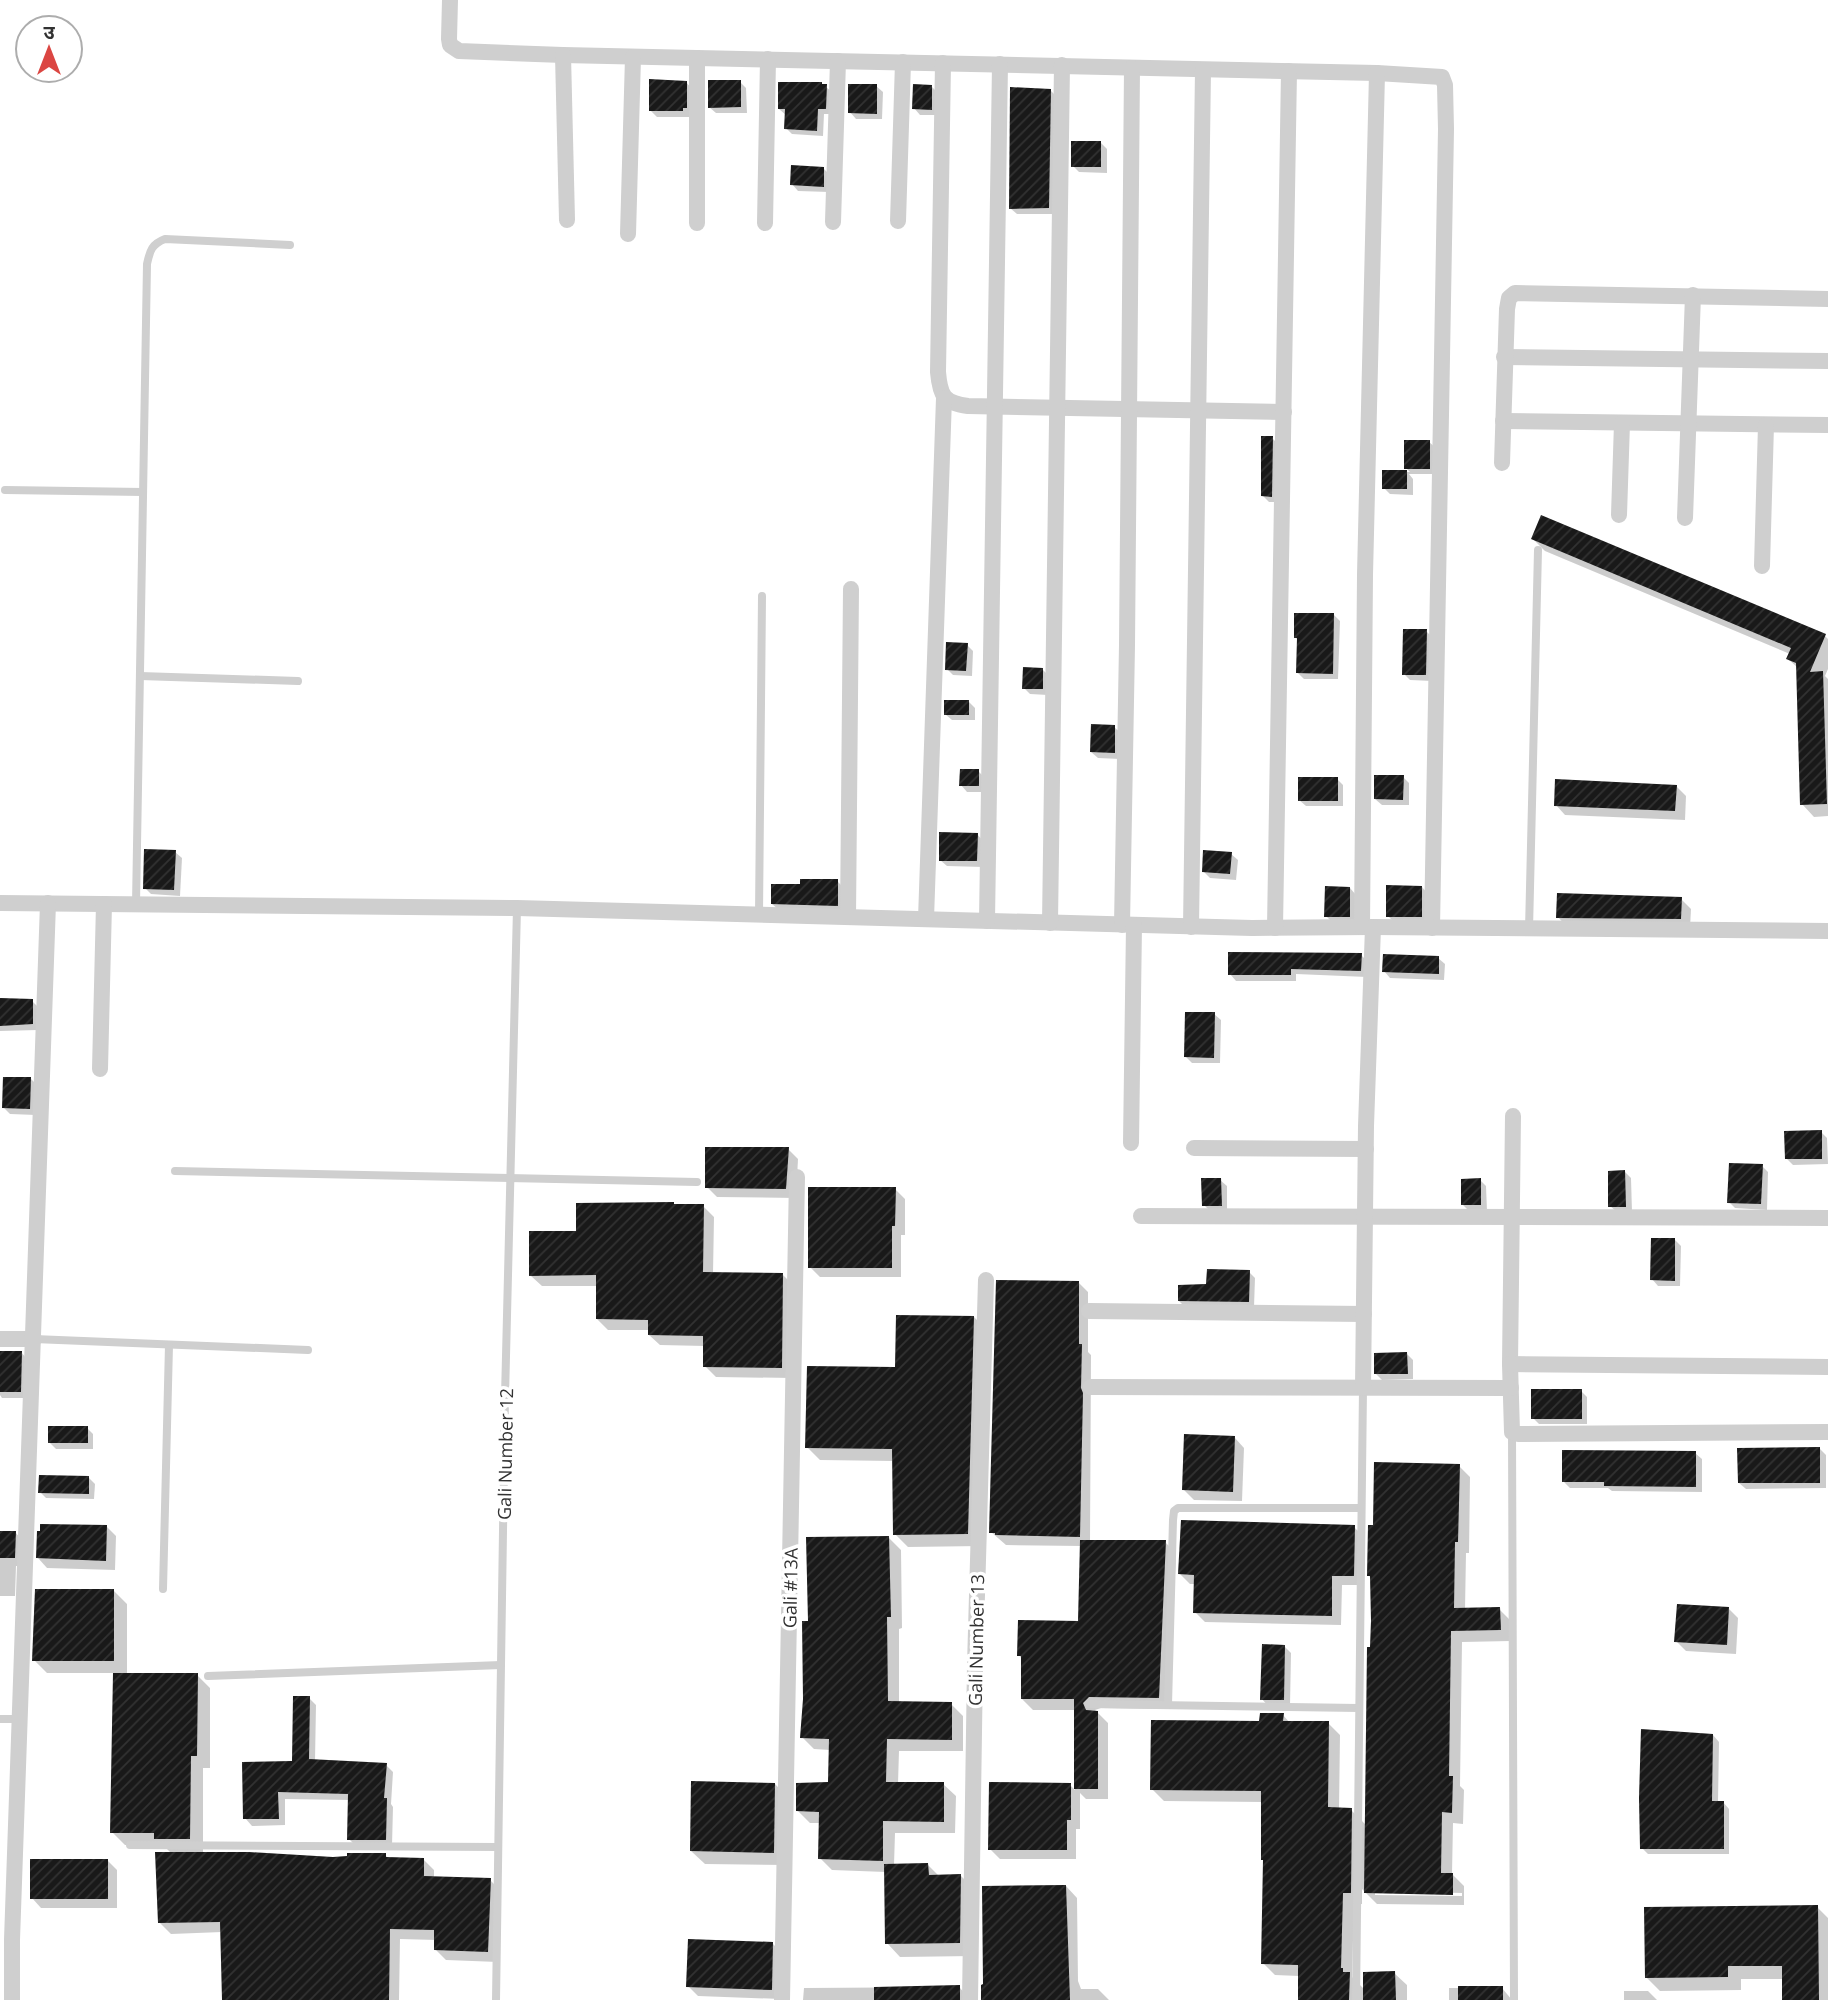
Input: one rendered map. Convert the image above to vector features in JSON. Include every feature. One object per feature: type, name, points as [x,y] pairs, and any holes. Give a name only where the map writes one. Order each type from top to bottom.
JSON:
[{"type":"street","points":[[450,0],[450,45],[459,51],[1377,73],[1443,77],[1446,85],[1432,928]]},
{"type":"street","points":[[563,55],[567,220]]},
{"type":"street","points":[[628,234],[633,57]]},
{"type":"street","points":[[697,58],[697,223]]},
{"type":"street","points":[[765,223],[768,59]]},
{"type":"street","points":[[833,222],[838,61]]},
{"type":"street","points":[[898,221],[903,62]]},
{"type":"street","points":[[926,919],[944,398],[938,372],[943,63]]},
{"type":"street","points":[[987,920],[1000,64]]},
{"type":"street","points":[[1050,923],[1062,65]]},
{"type":"street","points":[[1131,1143],[1128,925],[1128,409],[1132,68]]},
{"type":"street","points":[[1191,927],[1203,70]]},
{"type":"street","points":[[1275,928],[1289,71]]},
{"type":"street","points":[[1363,1388],[1367,927],[1365,575],[1377,73]]},
{"type":"street","points":[[1502,463],[1507,309],[1509,298],[1516,293],[1828,299]]},
{"type":"street","points":[[1685,518],[1693,295]]},
{"type":"street","points":[[1504,357],[1828,360]]},
{"type":"street","points":[[944,398],[953,404],[995,407],[1284,412]]},
{"type":"street","points":[[1503,421],[1828,425]]},
{"type":"street","points":[[1619,515],[1622,423]]},
{"type":"street","points":[[1762,565],[1766,425]]},
{"type":"street","points":[[848,917],[851,589]]},
{"type":"street","points":[[0,903],[517,908],[1191,927],[1828,931]]},
{"type":"street","points":[[12,2000],[6,1940],[20,1719],[48,903]]},
{"type":"street","points":[[100,1069],[104,904]]},
{"type":"street","points":[[1513,1116],[1510,1364],[1512,1432],[1828,1432]]},
{"type":"street","points":[[1194,1148],[1366,1149]]},
{"type":"street","name":"Gali #13A","points":[[782,2000],[797,1177]]},
{"type":"street","points":[[1141,1216],[1828,1218]]},
{"type":"street","name":"Gali Number 13","points":[[970,2000],[975,1665],[986,1280]]},
{"type":"street","points":[[1089,1311],[1364,1314]]},
{"type":"street","points":[[0,1339],[34,1339]]},
{"type":"street","points":[[1510,1364],[1828,1367]]},
{"type":"street","points":[[1091,1387],[1511,1388]]},
{"type":"lane","points":[[136,904],[147,277],[150,251],[155,243],[165,239],[290,245]]},
{"type":"lane","points":[[5,490],[143,492]]},
{"type":"lane","points":[[1529,930],[1538,550]]},
{"type":"lane","points":[[759,915],[762,596]]},
{"type":"lane","points":[[140,677],[298,681]]},
{"type":"lane","name":"Gali Number 12","points":[[496,2000],[517,908]]},
{"type":"lane","points":[[175,1171],[697,1182]]},
{"type":"lane","points":[[34,1339],[308,1350]]},
{"type":"lane","points":[[163,1590],[169,1345]]},
{"type":"lane","points":[[1356,2000],[1363,1388]]},
{"type":"lane","points":[[1512,1432],[1514,2000]]},
{"type":"lane","points":[[1168,1705],[1174,1511],[1186,1507],[1362,1508]]},
{"type":"lane","points":[[208,1676],[501,1665]]},
{"type":"lane","points":[[1089,1704],[1359,1708]]},
{"type":"lane","points":[[0,1719],[20,1719]]},
{"type":"lane","points":[[130,1845],[498,1847]]},
{"type":"building","points":[[649,79],[687,81],[687,108],[683,108],[683,111],[649,111]]},
{"type":"building","points":[[708,80],[741,80],[741,107],[708,108]]},
{"type":"building","points":[[778,82],[827,84],[826,109],[818,109],[817,131],[784,129],[785,109],[778,109]]},
{"type":"building","points":[[848,84],[877,84],[877,114],[848,113]]},
{"type":"building","points":[[913,84],[932,85],[932,110],[912,109]]},
{"type":"building","points":[[1010,87],[1051,89],[1049,208],[1009,209]]},
{"type":"building","points":[[1071,141],[1101,141],[1101,167],[1071,167]]},
{"type":"building","points":[[791,165],[824,167],[824,187],[790,185]]},
{"type":"building","points":[[1261,436],[1273,436],[1272,497],[1261,496]]},
{"type":"building","points":[[1404,440],[1430,440],[1430,469],[1404,469]]},
{"type":"building","points":[[1382,470],[1407,470],[1407,489],[1382,489]]},
{"type":"building","points":[[1541,515],[1826,634],[1810,672],[1823,671],[1827,804],[1800,805],[1796,663],[1786,659],[1791,648],[1531,539]]},
{"type":"building","points":[[1294,613],[1334,613],[1333,674],[1296,673],[1297,638],[1294,638]]},
{"type":"building","points":[[1403,629],[1427,629],[1426,675],[1402,675]]},
{"type":"building","points":[[946,642],[968,643],[966,671],[945,670]]},
{"type":"building","points":[[1023,667],[1043,668],[1043,689],[1022,689]]},
{"type":"building","points":[[944,700],[969,700],[969,715],[944,715]]},
{"type":"building","points":[[1091,724],[1115,725],[1115,753],[1090,752]]},
{"type":"building","points":[[960,769],[979,769],[979,786],[959,786]]},
{"type":"building","points":[[1374,775],[1404,775],[1403,800],[1374,799]]},
{"type":"building","points":[[1298,777],[1338,777],[1338,801],[1298,801]]},
{"type":"building","points":[[1555,779],[1677,785],[1675,811],[1554,806]]},
{"type":"building","points":[[939,832],[978,833],[977,861],[939,861]]},
{"type":"building","points":[[144,849],[176,850],[174,890],[143,889]]},
{"type":"building","points":[[1203,850],[1232,852],[1230,874],[1202,872]]},
{"type":"building","points":[[800,879],[838,879],[838,906],[771,904],[771,884],[800,884]]},
{"type":"building","points":[[1386,885],[1422,886],[1422,917],[1386,917]]},
{"type":"building","points":[[1325,886],[1350,887],[1350,917],[1324,917]]},
{"type":"building","points":[[1557,893],[1682,897],[1681,919],[1556,918]]},
{"type":"building","points":[[1228,952],[1362,953],[1361,971],[1291,969],[1291,975],[1228,975]]},
{"type":"building","points":[[1383,954],[1439,956],[1439,974],[1382,972]]},
{"type":"building","points":[[0,998],[33,999],[33,1024],[0,1026]]},
{"type":"building","points":[[1185,1012],[1215,1012],[1214,1058],[1184,1057]]},
{"type":"building","points":[[3,1077],[31,1077],[30,1109],[2,1108]]},
{"type":"building","points":[[1822,1130],[1822,1159],[1785,1159],[1784,1131]]},
{"type":"building","points":[[705,1147],[789,1147],[786,1189],[705,1188]]},
{"type":"building","points":[[1729,1163],[1763,1164],[1761,1204],[1727,1203]]},
{"type":"building","points":[[1625,1170],[1626,1207],[1608,1207],[1608,1171]]},
{"type":"building","points":[[1201,1178],[1221,1178],[1222,1206],[1202,1206]]},
{"type":"building","points":[[1481,1178],[1481,1205],[1461,1205],[1461,1179]]},
{"type":"building","points":[[808,1187],[896,1187],[892,1268],[808,1268]]},
{"type":"building","points":[[576,1203],[704,1204],[703,1272],[783,1273],[782,1368],[703,1367],[703,1336],[648,1335],[648,1320],[596,1319],[596,1275],[529,1276],[529,1231],[576,1231]]},
{"type":"building","points":[[1651,1238],[1675,1238],[1675,1281],[1650,1280]]},
{"type":"building","points":[[1207,1269],[1250,1270],[1249,1302],[1178,1301],[1178,1285],[1206,1284]]},
{"type":"building","points":[[996,1280],[1079,1281],[1079,1344],[1082,1344],[1083,1393],[1080,1537],[989,1533]]},
{"type":"building","points":[[896,1315],[974,1316],[968,1534],[893,1535],[892,1449],[805,1448],[807,1366],[895,1367]]},
{"type":"building","points":[[0,1351],[22,1351],[21,1392],[0,1392]]},
{"type":"building","points":[[1407,1352],[1408,1374],[1374,1374],[1374,1353]]},
{"type":"building","points":[[1531,1389],[1582,1389],[1582,1419],[1531,1419]]},
{"type":"building","points":[[48,1426],[88,1426],[88,1443],[48,1443]]},
{"type":"building","points":[[1184,1434],[1235,1436],[1233,1492],[1182,1490]]},
{"type":"building","points":[[1820,1447],[1820,1483],[1738,1483],[1737,1448]]},
{"type":"building","points":[[1562,1450],[1696,1451],[1696,1487],[1604,1486],[1604,1482],[1562,1482]]},
{"type":"building","points":[[1374,1462],[1460,1464],[1454,1608],[1500,1607],[1501,1630],[1451,1631],[1449,1776],[1453,1776],[1452,1813],[1442,1812],[1441,1873],[1453,1873],[1453,1895],[1364,1893],[1367,1647],[1370,1647],[1371,1621],[1370,1576],[1367,1576],[1368,1525],[1373,1525]]},
{"type":"building","points":[[39,1475],[89,1476],[89,1494],[38,1493]]},
{"type":"building","points":[[1181,1520],[1355,1525],[1354,1576],[1332,1576],[1332,1616],[1193,1613],[1194,1575],[1178,1574]]},
{"type":"building","points":[[40,1524],[107,1525],[106,1561],[36,1558],[37,1531],[40,1531]]},
{"type":"building","points":[[0,1531],[16,1531],[15,1558],[0,1558]]},
{"type":"building","points":[[889,1536],[891,1617],[887,1617],[888,1701],[952,1702],[952,1740],[887,1739],[886,1782],[944,1782],[944,1822],[883,1821],[883,1861],[818,1859],[819,1812],[796,1811],[796,1783],[828,1782],[829,1739],[800,1738],[803,1699],[802,1621],[808,1621],[806,1537]]},
{"type":"building","points":[[1080,1540],[1166,1540],[1159,1698],[1089,1697],[1083,1703],[1086,1710],[1098,1711],[1098,1789],[1074,1789],[1074,1699],[1021,1699],[1021,1656],[1017,1656],[1018,1620],[1078,1621]]},
{"type":"building","points":[[35,1589],[114,1589],[114,1661],[32,1661]]},
{"type":"building","points":[[1677,1604],[1729,1607],[1727,1645],[1674,1642]]},
{"type":"building","points":[[1262,1644],[1285,1645],[1284,1700],[1260,1700]]},
{"type":"building","points":[[113,1673],[198,1673],[197,1756],[191,1756],[190,1839],[154,1839],[154,1833],[110,1833]]},
{"type":"building","points":[[293,1696],[310,1696],[309,1759],[387,1763],[384,1798],[387,1798],[386,1840],[347,1840],[348,1794],[278,1792],[279,1819],[243,1819],[242,1762],[292,1761]]},
{"type":"building","points":[[1260,1713],[1284,1713],[1283,1721],[1329,1721],[1328,1807],[1352,1808],[1351,1893],[1343,1893],[1341,1968],[1343,1972],[1350,1972],[1349,2000],[1298,2000],[1298,1965],[1261,1964],[1261,1791],[1150,1790],[1151,1720],[1259,1721]]},
{"type":"building","points":[[1641,1729],[1713,1734],[1712,1801],[1724,1801],[1724,1849],[1640,1849]]},
{"type":"building","points":[[691,1781],[775,1783],[774,1853],[690,1851]]},
{"type":"building","points":[[989,1782],[1071,1783],[1071,1820],[1067,1820],[1067,1850],[988,1850]]},
{"type":"building","points":[[155,1852],[249,1852],[333,1857],[347,1856],[347,1853],[386,1853],[386,1857],[424,1858],[424,1876],[491,1878],[488,1952],[434,1950],[434,1930],[390,1929],[389,2000],[222,2000],[220,1922],[158,1923]]},
{"type":"building","points":[[30,1859],[108,1859],[108,1899],[30,1899]]},
{"type":"building","points":[[928,1863],[929,1875],[961,1874],[960,1943],[885,1944],[884,1864]]},
{"type":"building","points":[[1066,1885],[1070,2000],[981,2000],[982,1886]]},
{"type":"building","points":[[1818,1905],[1819,2000],[1782,2000],[1782,1966],[1728,1966],[1728,1977],[1645,1978],[1644,1907]]},
{"type":"building","points":[[688,1939],[773,1942],[772,1990],[686,1987]]},
{"type":"building","points":[[1395,1971],[1396,2000],[1363,2000],[1363,1972]]},
{"type":"building","points":[[960,1985],[960,2000],[874,2000],[874,1987]]},
{"type":"building","points":[[1458,1986],[1503,1986],[1503,2000],[1458,2000]]}]
